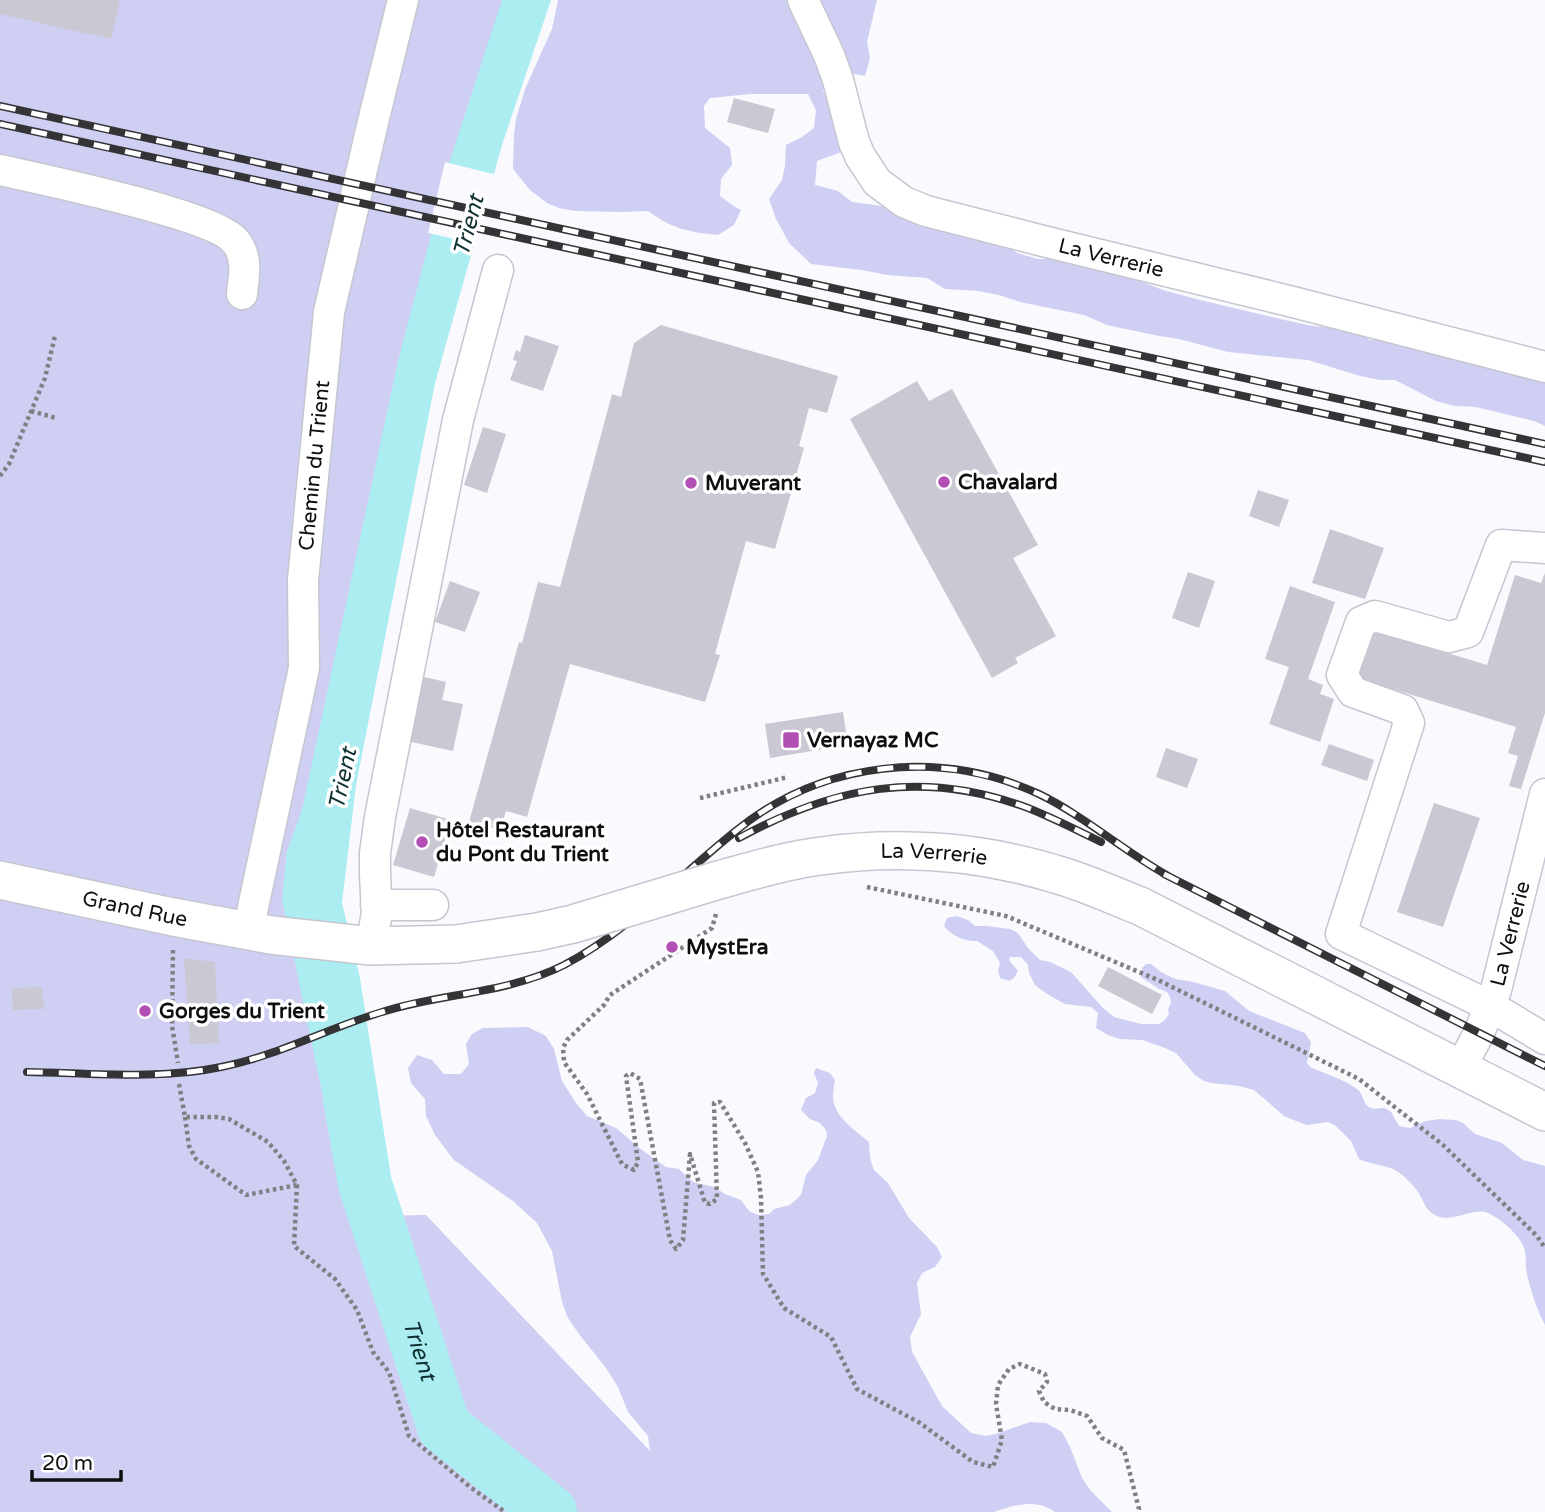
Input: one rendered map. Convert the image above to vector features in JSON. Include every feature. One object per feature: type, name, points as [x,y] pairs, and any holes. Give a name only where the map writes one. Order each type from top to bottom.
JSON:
[{"type":"main road","name":"La Verrerie","points":[[362,945],[456,944],[524,935],[720,894],[784,863],[820,856],[887,851],[966,855],[1056,874],[1140,906],[1545,1112]]},
{"type":"main road","name":"Grand Rue","points":[[0,880],[260,933],[362,945]]},
{"type":"street","name":"Chemin du Trient","points":[[260,933],[304,668],[303,580],[329,312],[403,0]]},
{"type":"street","name":"La Verrerie","points":[[803,0],[829,55],[860,156],[877,182],[904,202],[926,211],[1545,368]]},
{"type":"street","points":[[0,170],[147,205],[224,232],[233,238],[242,251],[242,294]]},
{"type":"street","points":[[362,945],[377,913],[375,853],[380,817],[458,420],[498,270]]},
{"type":"street","points":[[1545,548],[1501,545],[1468,632],[1449,637],[1375,616],[1361,622],[1342,675],[1353,692],[1403,710],[1409,723],[1341,934],[1490,1006],[1545,1039]]},
{"type":"street","name":"La Verrerie","points":[[1460,1069],[1479,1033],[1496,990],[1545,793]]},
{"type":"street","points":[[376,905],[433,905]]},
{"type":"path","points":[[0,477],[9,464],[44,379],[55,336]]},
{"type":"path","points":[[31,411],[56,418]]},
{"type":"path","points":[[700,798],[788,778]]},
{"type":"path","points":[[859,885],[1006,916],[1158,980],[1359,1079],[1443,1145],[1537,1236],[1545,1248]]},
{"type":"path","points":[[720,894],[712,928],[610,995],[604,1005],[567,1040],[563,1048],[564,1062],[587,1094],[622,1164],[634,1170],[638,1162],[626,1076],[630,1073],[640,1079],[670,1240],[676,1249],[683,1240],[690,1154],[705,1203],[710,1204],[717,1199],[714,1103],[720,1102],[745,1143],[758,1172],[763,1274],[784,1308],[831,1337],[858,1389],[920,1423],[972,1462],[993,1467],[1002,1440],[996,1404],[998,1385],[1009,1369],[1020,1364],[1034,1368],[1045,1374],[1047,1382],[1039,1391],[1044,1402],[1055,1409],[1070,1410],[1087,1416],[1102,1438],[1124,1450],[1138,1512]]},
{"type":"path","points":[[173,917],[172,1026],[178,1063]]},
{"type":"path","points":[[179,1084],[189,1146],[196,1159],[246,1195],[297,1185]]},
{"type":"path","points":[[185,1117],[229,1119],[268,1142],[284,1161],[297,1185],[294,1246],[335,1279],[357,1310],[373,1352],[389,1372],[409,1436],[470,1487],[505,1512]]},
{"type":"shaded area","points":[[0,0],[537,0],[480,169],[316,902],[364,1216],[426,1215],[650,1451],[648,1436],[628,1412],[618,1387],[568,1318],[562,1302],[552,1251],[537,1223],[513,1201],[454,1160],[435,1135],[426,1116],[425,1099],[411,1083],[408,1068],[417,1055],[432,1060],[444,1074],[461,1074],[469,1064],[466,1044],[472,1034],[483,1028],[528,1027],[546,1036],[554,1049],[562,1081],[587,1116],[616,1128],[666,1167],[679,1169],[693,1182],[714,1187],[741,1200],[749,1211],[758,1215],[769,1214],[774,1209],[790,1205],[801,1195],[806,1175],[818,1160],[827,1136],[820,1123],[810,1119],[801,1110],[806,1098],[815,1093],[818,1083],[814,1073],[816,1068],[830,1073],[835,1080],[833,1097],[837,1110],[846,1122],[869,1142],[874,1170],[888,1183],[909,1218],[937,1247],[942,1257],[935,1267],[922,1273],[917,1283],[921,1314],[910,1337],[912,1352],[942,1406],[971,1433],[986,1436],[1030,1422],[1046,1423],[1062,1432],[1082,1478],[1112,1512],[1055,1512],[1033,1504],[1017,1505],[994,1512],[0,1512]]},
{"type":"shaded area","points":[[558,0],[877,0],[867,42],[870,58],[865,76],[824,63],[823,91],[835,106],[844,151],[817,161],[815,185],[838,191],[852,202],[882,206],[904,219],[1000,240],[1017,253],[1038,259],[1076,258],[1163,290],[1200,300],[1313,326],[1356,330],[1370,340],[1390,341],[1511,374],[1545,380],[1545,426],[1476,407],[1455,406],[1436,401],[1395,380],[1360,376],[1308,360],[1228,352],[1107,325],[1084,315],[999,295],[945,289],[927,278],[811,264],[789,243],[769,199],[782,180],[786,145],[814,128],[816,110],[808,94],[751,94],[710,98],[704,106],[705,128],[730,148],[732,165],[721,179],[720,196],[741,210],[734,225],[718,235],[681,229],[648,211],[575,211],[547,203],[530,190],[513,169],[514,135],[525,89],[552,29]]},
{"type":"shaded area","points":[[957,916],[975,926],[1010,929],[1018,933],[1040,960],[1071,972],[1114,1017],[1141,1024],[1159,1024],[1169,1014],[1171,1003],[1167,992],[1141,977],[1142,968],[1146,964],[1151,964],[1175,979],[1225,991],[1249,1011],[1305,1033],[1311,1042],[1307,1063],[1310,1067],[1357,1089],[1367,1105],[1385,1108],[1391,1112],[1399,1126],[1410,1128],[1426,1121],[1456,1120],[1475,1134],[1502,1143],[1523,1160],[1545,1166],[1545,1325],[1530,1287],[1522,1243],[1514,1232],[1496,1217],[1485,1212],[1446,1218],[1433,1214],[1417,1191],[1400,1174],[1391,1168],[1359,1159],[1351,1141],[1336,1126],[1328,1122],[1307,1125],[1296,1121],[1284,1116],[1254,1090],[1204,1081],[1195,1075],[1176,1053],[1142,1040],[1120,1039],[1108,1035],[1096,1028],[1098,1013],[1091,1007],[1065,1004],[1035,985],[1028,965],[1021,957],[1010,957],[1009,960],[1018,971],[1014,978],[1009,981],[1000,978],[1000,963],[993,951],[977,941],[959,938],[944,926],[947,918]]},
{"type":"water","points":[[502,0],[551,0],[502,145],[435,383],[356,785],[342,903],[360,978],[389,1165],[339,1174],[282,900],[287,851],[302,810],[398,361],[445,176]]},
{"type":"pier","points":[[445,162],[497,175],[477,244],[428,233]]},
{"type":"building","points":[[0,0],[120,0],[111,39],[0,14]]},
{"type":"building","points":[[734,98],[775,109],[768,133],[727,122]]},
{"type":"building","name":"Muverant","points":[[661,325],[838,376],[827,413],[809,408],[799,446],[804,448],[775,549],[746,541],[715,654],[720,655],[705,702],[570,664],[527,817],[506,811],[500,830],[469,822],[538,582],[560,587],[612,394],[621,397],[634,343]]},
{"type":"building","points":[[525,335],[559,346],[543,391],[510,380],[517,361],[513,360],[516,350],[520,352]]},
{"type":"building","name":"Chavalard","points":[[917,381],[929,401],[952,389],[1038,545],[1013,558],[1056,636],[1015,658],[1018,663],[992,678],[850,419]]},
{"type":"building","points":[[483,427],[506,434],[487,493],[464,485]]},
{"type":"building","points":[[1258,490],[1289,500],[1279,527],[1249,516]]},
{"type":"building","points":[[1330,529],[1384,548],[1365,599],[1312,583]]},
{"type":"building","points":[[1188,572],[1215,581],[1199,628],[1172,618]]},
{"type":"building","points":[[1545,573],[1545,713],[1521,789],[1509,786],[1518,756],[1508,753],[1516,727],[1357,678],[1372,630],[1487,665],[1515,575],[1541,583]]},
{"type":"building","points":[[450,581],[480,592],[465,632],[435,622]]},
{"type":"building","points":[[1290,586],[1335,602],[1308,679],[1323,685],[1320,694],[1334,699],[1320,742],[1269,724],[1289,667],[1265,659]]},
{"type":"building","points":[[420,676],[446,682],[442,700],[463,704],[453,751],[407,741]]},
{"type":"building","points":[[843,712],[848,745],[770,758],[765,724]]},
{"type":"building","points":[[1329,744],[1374,760],[1367,781],[1321,765]]},
{"type":"building","points":[[1166,748],[1198,759],[1187,788],[1156,777]]},
{"type":"building","points":[[1434,803],[1480,818],[1443,927],[1397,912]]},
{"type":"building","name":"Hôtel Restaurant du Pont du Trient","points":[[410,808],[451,820],[434,877],[393,865]]},
{"type":"building","points":[[184,958],[215,962],[219,1043],[190,1044]]},
{"type":"building","points":[[1108,967],[1162,995],[1152,1014],[1098,986]]},
{"type":"building","points":[[42,987],[44,1009],[13,1010],[12,988]]},
{"type":"waterway","name":"Trient","points":[[350,1098],[365,1184],[444,1427],[550,1512]]},
{"type":"railway","points":[[0,106],[1545,444]]},
{"type":"railway","points":[[0,124],[1545,462]]},
{"type":"railway","points":[[27,1072],[149,1075],[221,1067],[262,1056],[382,1012],[497,988],[542,975],[564,965],[610,936],[737,830],[770,807],[806,789],[844,776],[883,769],[922,767],[962,771],[1001,780],[1039,794],[1172,878]]},
{"type":"railway","points":[[739,838],[775,820],[845,795],[916,787],[952,789],[990,796],[1028,808],[1101,842]]},
{"type":"railway","points":[[1164,874],[1545,1066]]},
{"type":"place","name":"Chavalard","points":[[944,482]]},
{"type":"place","name":"Muverant","points":[[691,483]]},
{"type":"place","name":"Vernayaz MC","points":[[791,740]]},
{"type":"place","name":"Hôtel Restaurant du Pont du Trient","points":[[422,842]]},
{"type":"place","name":"MystEra","points":[[672,947]]},
{"type":"place","name":"Gorges du Trient","points":[[145,1011]]}]
